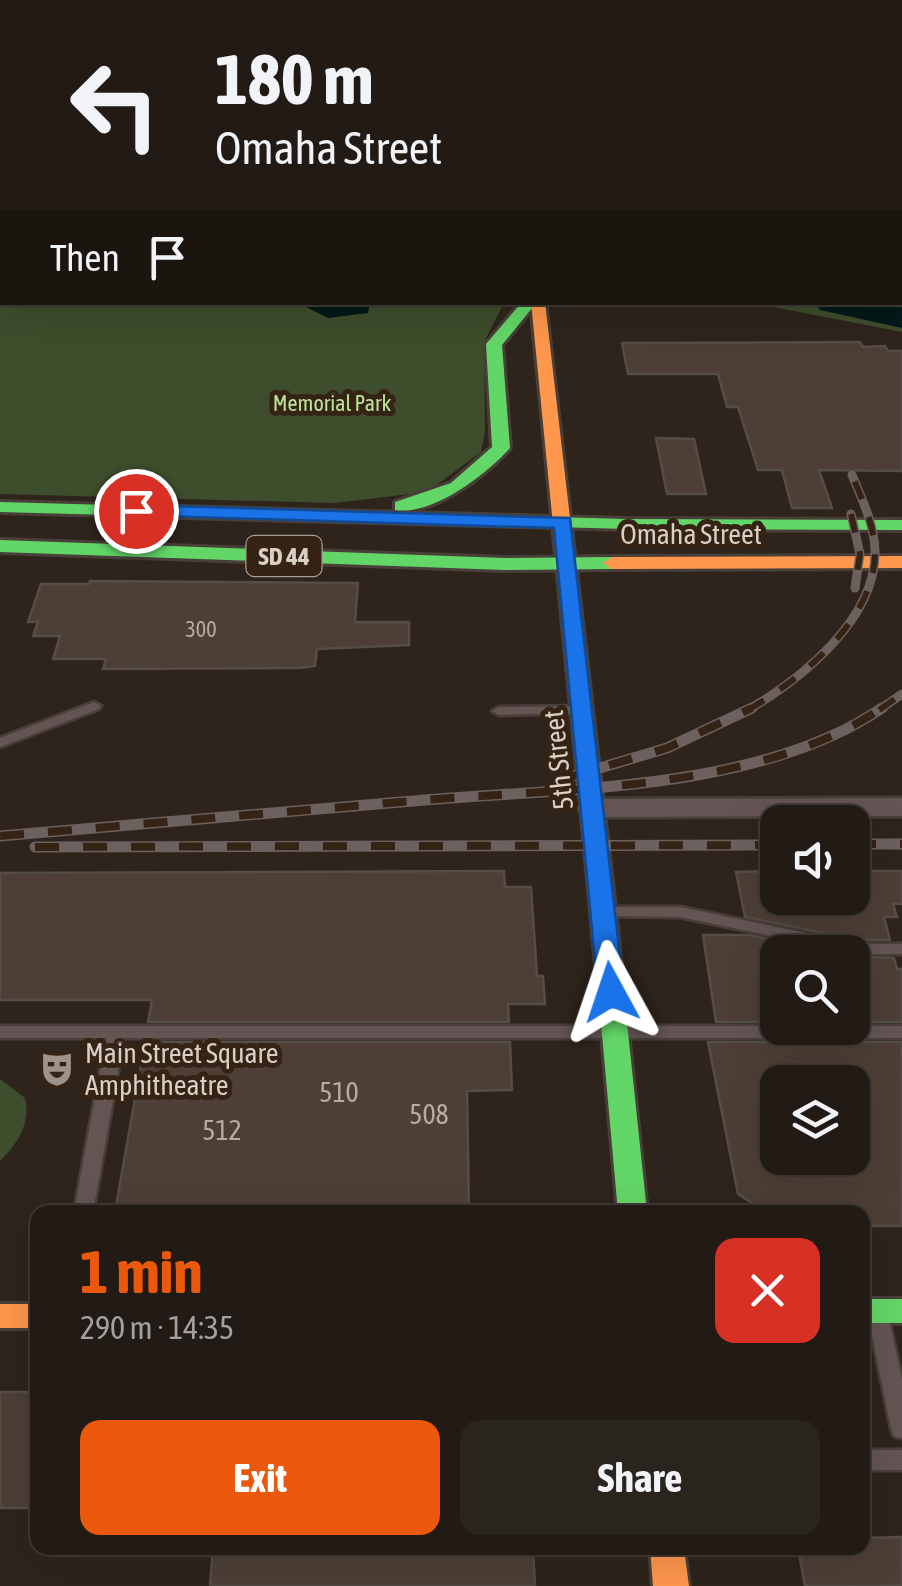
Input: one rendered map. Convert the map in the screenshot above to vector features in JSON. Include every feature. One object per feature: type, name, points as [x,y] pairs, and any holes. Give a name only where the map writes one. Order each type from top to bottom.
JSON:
[{"type":"main road","points":[[326,516],[428,500],[480,474],[502,448],[494,344],[527,305]]},
{"type":"main road","name":"5th Street","points":[[538,305],[569,564],[632,1205]]},
{"type":"main road","name":"Omaha Street","points":[[0,507],[563,522],[902,525]]},
{"type":"main road","name":"Omaha Street","points":[[0,546],[569,564],[902,562]]},
{"type":"main road","points":[[870,1312],[902,1311]]},
{"type":"main road","points":[[0,1316],[30,1316]]},
{"type":"main road","points":[[668,1555],[671,1586]]},
{"type":"street","points":[[593,808],[902,807]]},
{"type":"lane","points":[[0,743],[94,706]]},
{"type":"lane","points":[[499,711],[583,710]]},
{"type":"lane","points":[[603,912],[680,912],[858,949],[902,949]]},
{"type":"lane","points":[[0,1032],[902,1032]]},
{"type":"lane","points":[[84,1205],[116,1032]]},
{"type":"lane","points":[[870,1312],[902,1429]]},
{"type":"lane","points":[[870,1460],[902,1460]]},
{"type":"green space","name":"Memorial Park","points":[[0,305],[503,305],[484,342],[485,431],[481,452],[427,492],[334,503],[0,494]]},
{"type":"green space","points":[[746,305],[902,305],[902,332]]},
{"type":"green space","points":[[0,1079],[25,1098],[26,1116],[22,1132],[0,1161]]},
{"type":"shaded area","points":[[302,305],[369,305],[368,313],[328,318]]},
{"type":"building","points":[[860,342],[863,347],[885,346],[888,351],[902,351],[902,471],[819,470],[832,508],[792,508],[782,470],[758,470],[738,407],[727,407],[718,374],[628,374],[622,343]]},
{"type":"building","points":[[656,438],[694,439],[706,494],[667,494]]},
{"type":"building","points":[[358,583],[355,622],[409,622],[409,645],[317,649],[315,666],[300,668],[103,669],[106,659],[53,659],[60,636],[33,636],[38,622],[28,622],[41,584]]},
{"type":"building","points":[[504,871],[505,887],[531,887],[537,976],[543,976],[545,1004],[508,1004],[509,1022],[148,1022],[152,1000],[0,1000],[0,873]]},
{"type":"building","points":[[760,871],[760,915],[870,915],[870,871],[902,871],[902,904],[893,904],[897,917],[884,917],[890,940],[870,940],[870,935],[834,935],[745,917],[736,872]]},
{"type":"building","points":[[703,935],[760,937],[760,1022],[716,1022]]},
{"type":"building","points":[[870,957],[894,958],[897,969],[902,969],[902,1022],[870,1022]]},
{"type":"building","points":[[145,1042],[510,1042],[512,1090],[467,1091],[469,1205],[116,1205]]},
{"type":"building","points":[[708,1042],[902,1042],[902,1226],[870,1226],[870,1205],[755,1205],[738,1194]]},
{"type":"building","points":[[0,1392],[30,1392],[30,1508],[0,1508]]},
{"type":"building","points":[[902,1537],[902,1586],[805,1586],[799,1555],[870,1555],[870,1538]]},
{"type":"building","points":[[212,1555],[533,1555],[535,1586],[210,1586]]},
{"type":"waterway","points":[[847,305],[902,317]]},
{"type":"railway","points":[[749,710],[812,664],[850,623],[863,600],[875,550],[867,512],[852,475]]},
{"type":"railway","points":[[851,514],[860,554],[855,588]]},
{"type":"railway","points":[[881,708],[902,694]]},
{"type":"railway","points":[[0,836],[661,781],[779,756],[833,735],[881,708]]},
{"type":"railway","points":[[563,779],[667,748],[749,710]]},
{"type":"railway","points":[[870,844],[902,844]]},
{"type":"railway","points":[[35,847],[760,845]]},
{"type":"traffic: fast","points":[[401,506],[457,487],[501,448],[494,344],[527,305]]},
{"type":"traffic: fast","points":[[0,507],[627,524],[902,525]]},
{"type":"traffic: fast","points":[[0,546],[505,564],[612,563]]},
{"type":"traffic: fast","points":[[601,890],[632,1205]]},
{"type":"traffic: fast","points":[[870,1311],[902,1311]]},
{"type":"traffic: slow","points":[[538,305],[601,890]]},
{"type":"traffic: slow","points":[[612,563],[902,562]]},
{"type":"traffic: slow","points":[[0,1316],[30,1316]]},
{"type":"traffic: slow","points":[[668,1555],[671,1586]]},
{"type":"place","name":"Main Street Square Amphitheatre","points":[[57,1069]]},
{"type":"route","points":[[136,511],[563,522],[611,992]]}]
